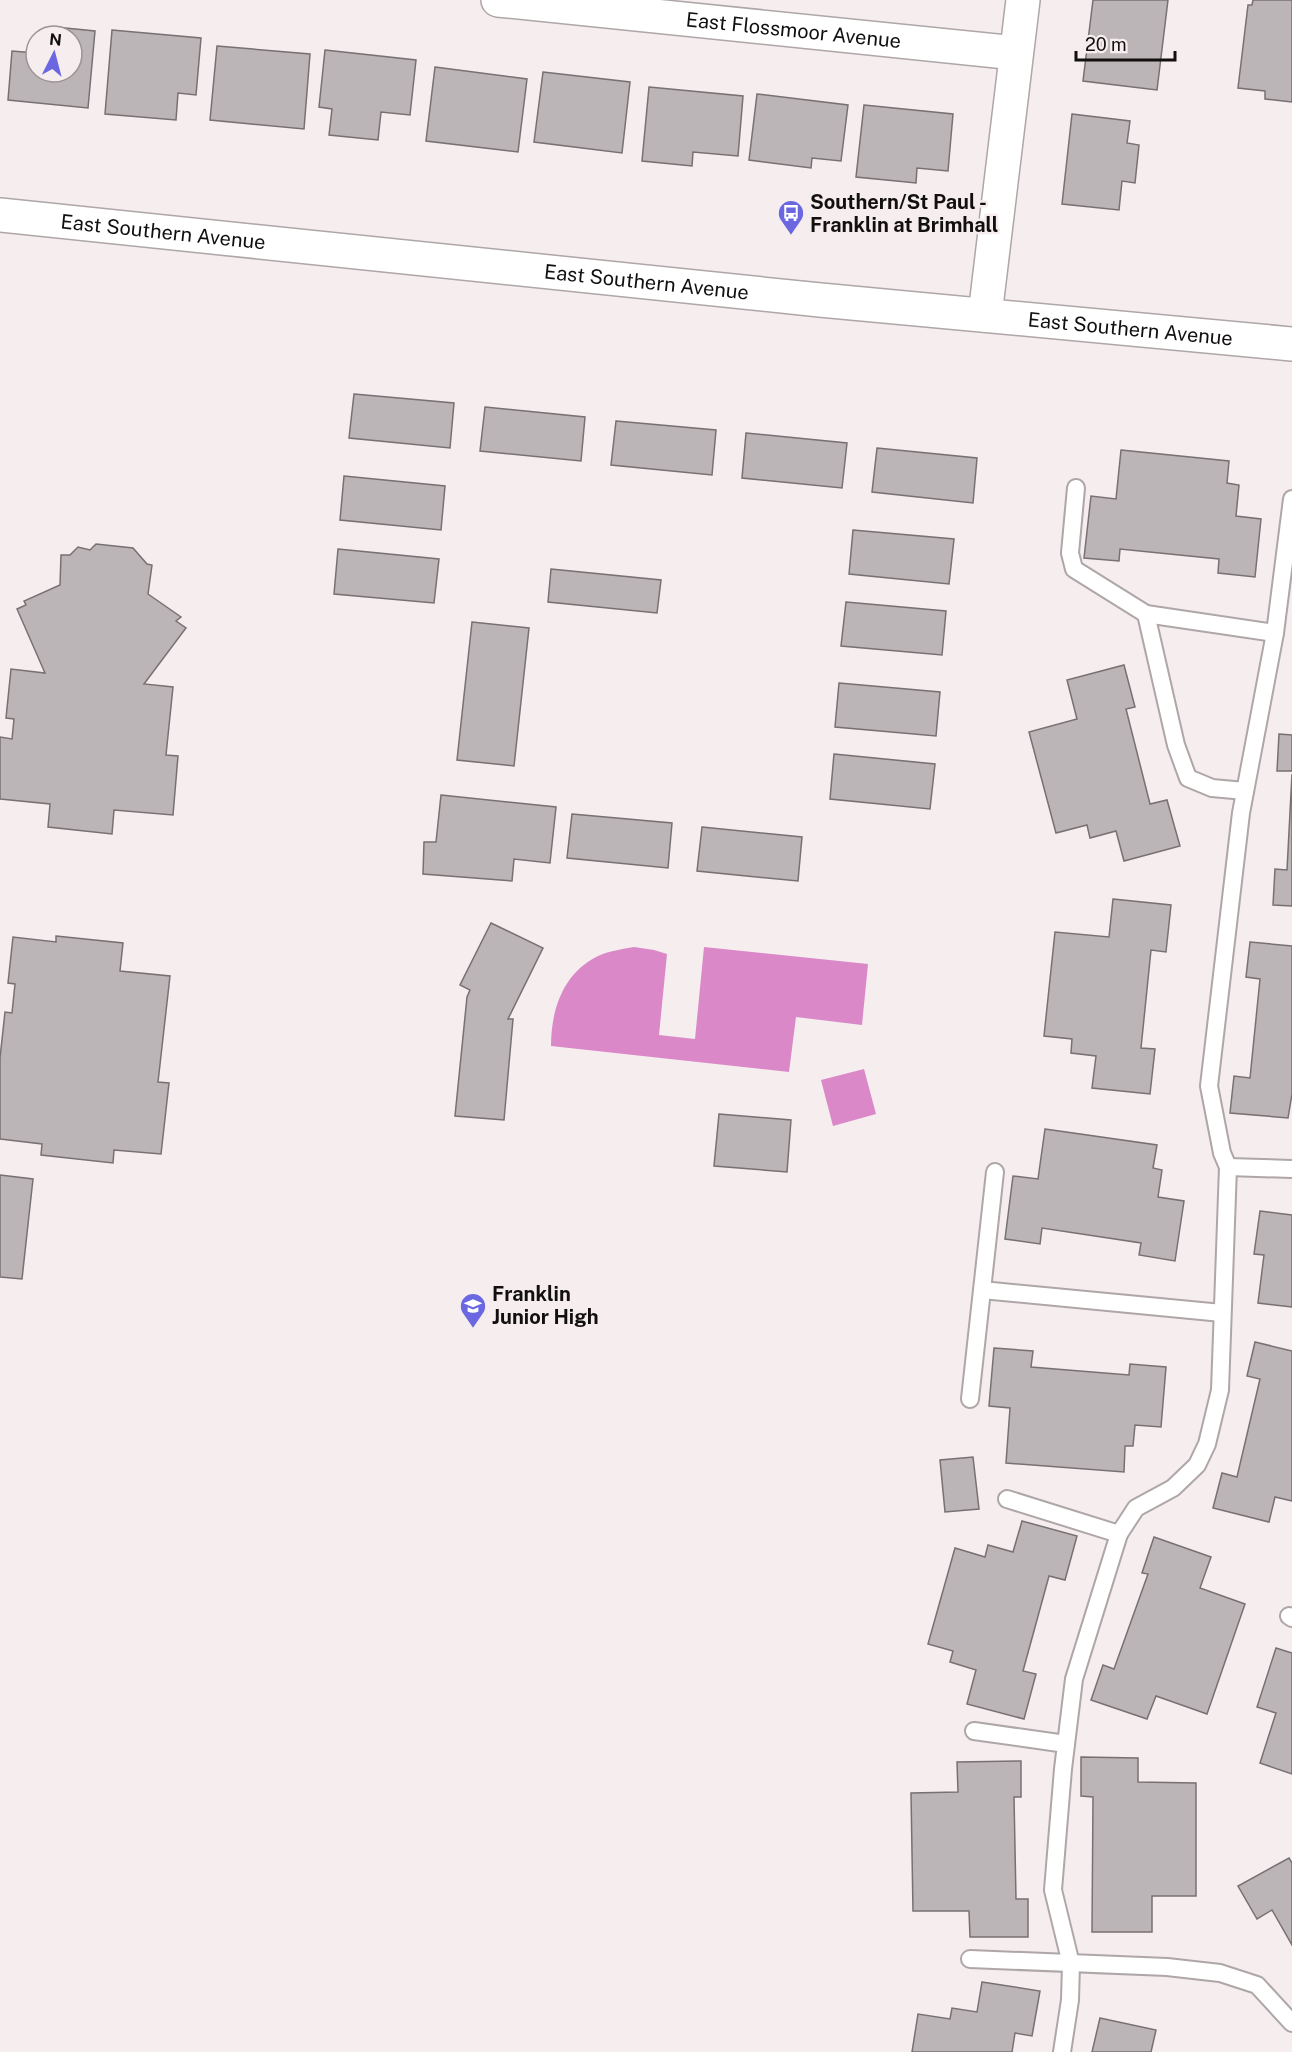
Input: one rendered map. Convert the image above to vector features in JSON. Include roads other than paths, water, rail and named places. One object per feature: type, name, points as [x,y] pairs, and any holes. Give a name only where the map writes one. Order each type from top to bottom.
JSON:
[{"type":"main road","name":"East Flossmoor Avenue","points":[[498,0],[1016,53]]},
{"type":"main road","points":[[986,315],[1023,0]]},
{"type":"main road","name":"East Southern Avenue","points":[[0,215],[802,298],[1292,344]]},
{"type":"lane","points":[[1076,488],[1070,554],[1074,569],[1146,614],[1275,633]]},
{"type":"lane","points":[[1062,2052],[1070,2000],[1071,1964],[1053,1890],[1074,1679],[1119,1534],[1136,1508],[1173,1488],[1197,1465],[1207,1444],[1220,1390],[1228,1167],[1222,1153],[1209,1086],[1239,825],[1275,633],[1292,499]]},
{"type":"lane","points":[[1146,614],[1176,745],[1188,778],[1212,788],[1245,791]]},
{"type":"lane","points":[[1228,1167],[1292,1169]]},
{"type":"lane","points":[[970,1399],[995,1172]]},
{"type":"lane","points":[[982,1290],[1222,1313]]},
{"type":"lane","points":[[1007,1500],[1119,1534]]},
{"type":"lane","points":[[974,1731],[1066,1743]]},
{"type":"lane","points":[[970,1959],[1167,1967],[1220,1973],[1257,1985],[1292,2023]]},
{"type":"place","name":"Southern/St Paul - Franklin at Brimhall","points":[[791,236]]},
{"type":"place","name":"Franklin Junior High","points":[[473,1329]]}]
